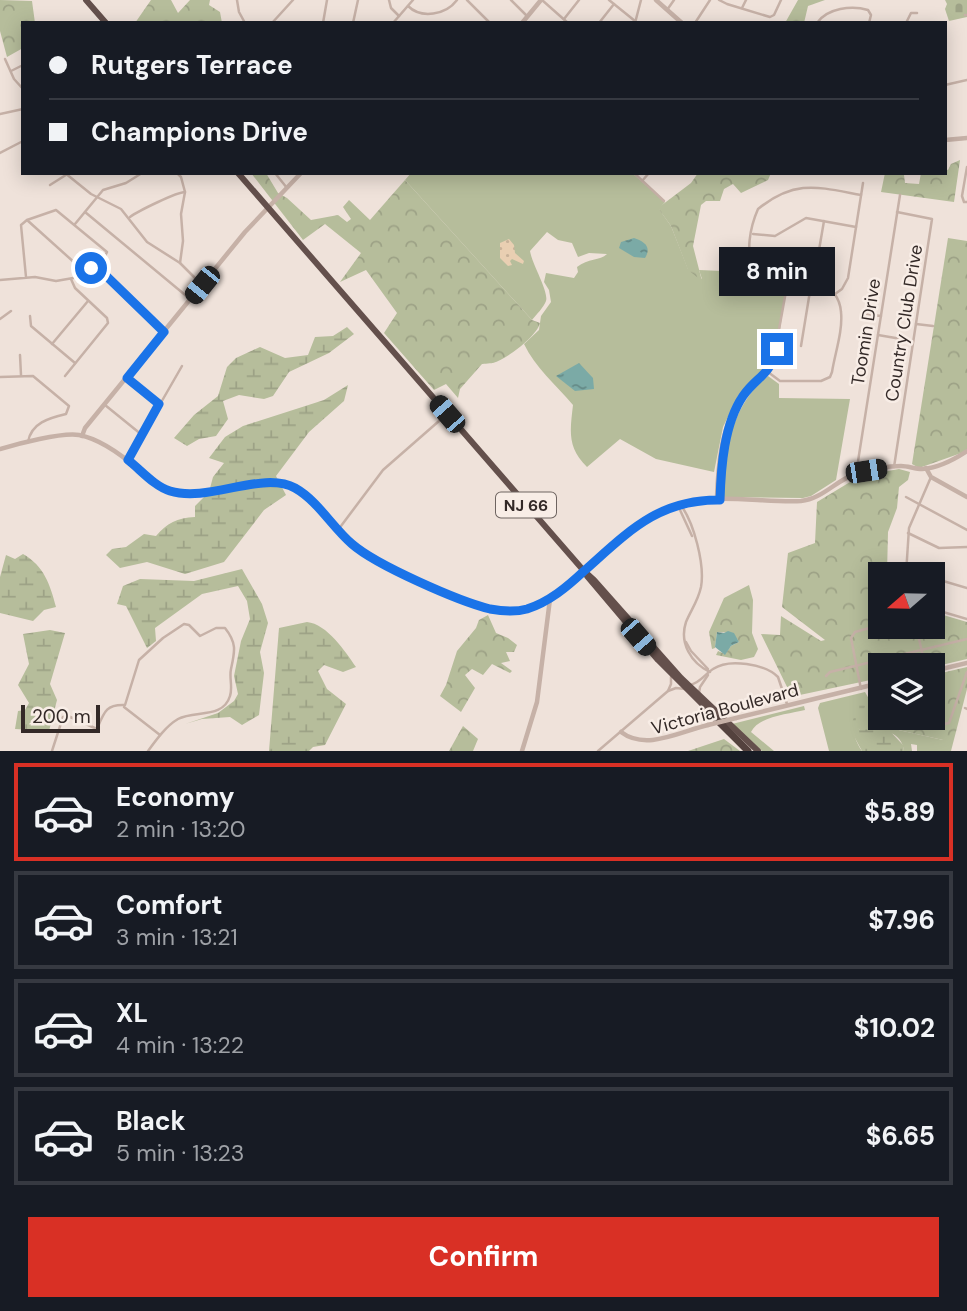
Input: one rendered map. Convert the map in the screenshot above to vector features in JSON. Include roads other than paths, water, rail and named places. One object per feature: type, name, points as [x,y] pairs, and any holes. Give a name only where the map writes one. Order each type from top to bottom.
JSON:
[{"type":"highway","points":[[86,0],[104,21]]},
{"type":"highway","name":"NJ 66","points":[[239,175],[671,674],[758,751]]},
{"type":"highway","name":"NJ 66","points":[[584,572],[594,580],[712,715]]},
{"type":"highway","points":[[712,715],[750,751]]},
{"type":"street","points":[[237,0],[244,21]]},
{"type":"street","points":[[274,21],[293,0]]},
{"type":"street","points":[[323,21],[327,0]]},
{"type":"street","points":[[353,21],[358,0]]},
{"type":"street","points":[[389,0],[391,8],[399,16]]},
{"type":"street","points":[[395,21],[413,0]]},
{"type":"street","points":[[408,6],[415,12],[439,13],[449,9],[457,0]]},
{"type":"street","points":[[467,0],[488,21]]},
{"type":"street","points":[[511,0],[528,16]]},
{"type":"street","points":[[524,21],[541,0],[564,19],[579,0]]},
{"type":"street","points":[[609,0],[634,21]]},
{"type":"street","points":[[635,21],[641,0]]},
{"type":"street","points":[[656,0],[680,21]]},
{"type":"street","points":[[667,10],[674,0]]},
{"type":"street","points":[[696,21],[710,0]]},
{"type":"street","points":[[719,0],[768,16],[773,16],[781,0]]},
{"type":"street","points":[[742,8],[746,0]]},
{"type":"street","points":[[601,21],[614,4]]},
{"type":"street","points":[[818,21],[821,17],[851,7],[868,10],[871,15],[870,21]]},
{"type":"street","points":[[907,21],[911,13],[917,13]]},
{"type":"street","points":[[5,59],[21,87]]},
{"type":"street","points":[[12,71],[21,66]]},
{"type":"street","points":[[947,85],[967,80]]},
{"type":"street","points":[[0,114],[21,109]]},
{"type":"street","points":[[947,141],[967,138]]},
{"type":"street","points":[[0,153],[21,142]]},
{"type":"street","points":[[967,169],[962,195],[964,202],[967,202]]},
{"type":"street","points":[[50,186],[66,175]]},
{"type":"street","points":[[68,175],[97,197],[119,207],[148,242],[180,262],[202,285]]},
{"type":"street","points":[[75,224],[103,190],[126,183],[139,175]]},
{"type":"street","points":[[180,262],[183,241],[181,215],[185,192],[182,175]]},
{"type":"street","points":[[277,175],[287,188]]},
{"type":"street","points":[[82,436],[85,428],[190,299],[299,175]]},
{"type":"street","points":[[636,175],[664,201]]},
{"type":"street","points":[[642,181],[647,175]]},
{"type":"street","points":[[835,294],[842,289],[848,278],[863,183]]},
{"type":"street","points":[[768,372],[783,381],[821,381],[830,377],[842,314],[835,294],[819,280],[757,269],[753,266],[748,254],[758,209],[795,189],[810,186],[861,195]]},
{"type":"street","points":[[130,217],[143,208],[165,201],[177,192],[185,192]]},
{"type":"street","name":"Toomin Drive","points":[[856,474],[900,195]]},
{"type":"street","points":[[0,280],[26,277],[56,281],[71,279],[86,273],[107,252],[58,210],[27,220],[20,229],[26,277]]},
{"type":"street","points":[[85,212],[190,299]]},
{"type":"street","name":"Country Club Drive","points":[[894,467],[932,218],[897,212]]},
{"type":"street","points":[[752,234],[775,236],[806,218],[856,227]]},
{"type":"street","points":[[27,220],[86,273]]},
{"type":"street","points":[[815,254],[819,250],[824,221]]},
{"type":"street","points":[[95,265],[164,332]]},
{"type":"street","points":[[718,500],[718,478],[726,429],[740,400],[768,372],[777,349],[789,275]]},
{"type":"street","points":[[65,376],[108,321],[75,288],[71,279]]},
{"type":"street","points":[[801,346],[812,279]]},
{"type":"street","points":[[52,344],[89,300]]},
{"type":"street","points":[[0,319],[11,311]]},
{"type":"street","points":[[864,314],[881,316]]},
{"type":"street","points":[[30,316],[31,327],[75,363]]},
{"type":"street","points":[[916,324],[933,326]]},
{"type":"street","points":[[878,335],[913,341]]},
{"type":"street","points":[[20,355],[21,375]]},
{"type":"street","points":[[128,460],[181,366]]},
{"type":"street","points":[[0,377],[34,377],[69,408],[65,414],[40,424],[29,435],[28,443]]},
{"type":"street","points":[[127,378],[159,404]]},
{"type":"street","points":[[105,405],[142,435]]},
{"type":"street","points":[[338,530],[383,470],[447,414]]},
{"type":"street","points":[[2,447],[63,435],[82,436],[128,460],[159,486],[174,492],[208,493],[271,483],[289,485],[308,498],[355,547],[383,563],[482,606],[500,610],[521,610],[551,598],[636,527],[666,508],[718,500],[809,500],[856,474],[894,467],[926,468],[956,458],[967,451]]},
{"type":"street","points":[[926,468],[931,477],[967,497]]},
{"type":"street","points":[[907,562],[908,533],[931,477]]},
{"type":"street","points":[[906,497],[967,530]]},
{"type":"street","points":[[680,504],[695,542],[702,580],[686,623],[685,639],[691,651],[710,672]]},
{"type":"street","points":[[908,533],[939,548],[967,547]]},
{"type":"street","points":[[945,582],[967,588]]},
{"type":"street","points":[[524,751],[537,702],[551,598]]},
{"type":"street","points":[[945,613],[967,619]]},
{"type":"street","points":[[124,707],[139,660],[163,638],[184,624],[189,625],[200,636],[216,628],[225,628],[235,644],[230,673],[232,689],[228,702],[213,712],[178,719],[160,735],[148,751]]},
{"type":"street","points":[[861,688],[851,638],[855,632],[868,628]]},
{"type":"street","points":[[919,639],[922,653]]},
{"type":"street","points":[[826,676],[830,672],[855,665],[967,639]]},
{"type":"street","points":[[598,751],[668,691],[696,684],[718,666],[729,663],[767,670],[780,680],[787,706]]},
{"type":"street","points":[[945,668],[967,663]]},
{"type":"street","points":[[705,702],[699,690],[710,672]]},
{"type":"street","points":[[945,724],[951,721],[967,672]]},
{"type":"street","points":[[668,691],[672,683],[671,674]]},
{"type":"street","name":"Victoria Boulevard","points":[[621,732],[633,742],[649,745],[708,725],[868,687]]},
{"type":"street","points":[[52,751],[63,717],[68,716],[97,729],[110,707],[116,704],[124,707],[160,735]]},
{"type":"water","points":[[634,238],[646,245],[648,251],[645,258],[634,257],[619,248],[621,242]]},
{"type":"water","points":[[579,363],[593,378],[594,389],[575,391],[556,376]]},
{"type":"water","points":[[717,632],[734,633],[739,642],[731,646],[725,655],[715,647]]}]
